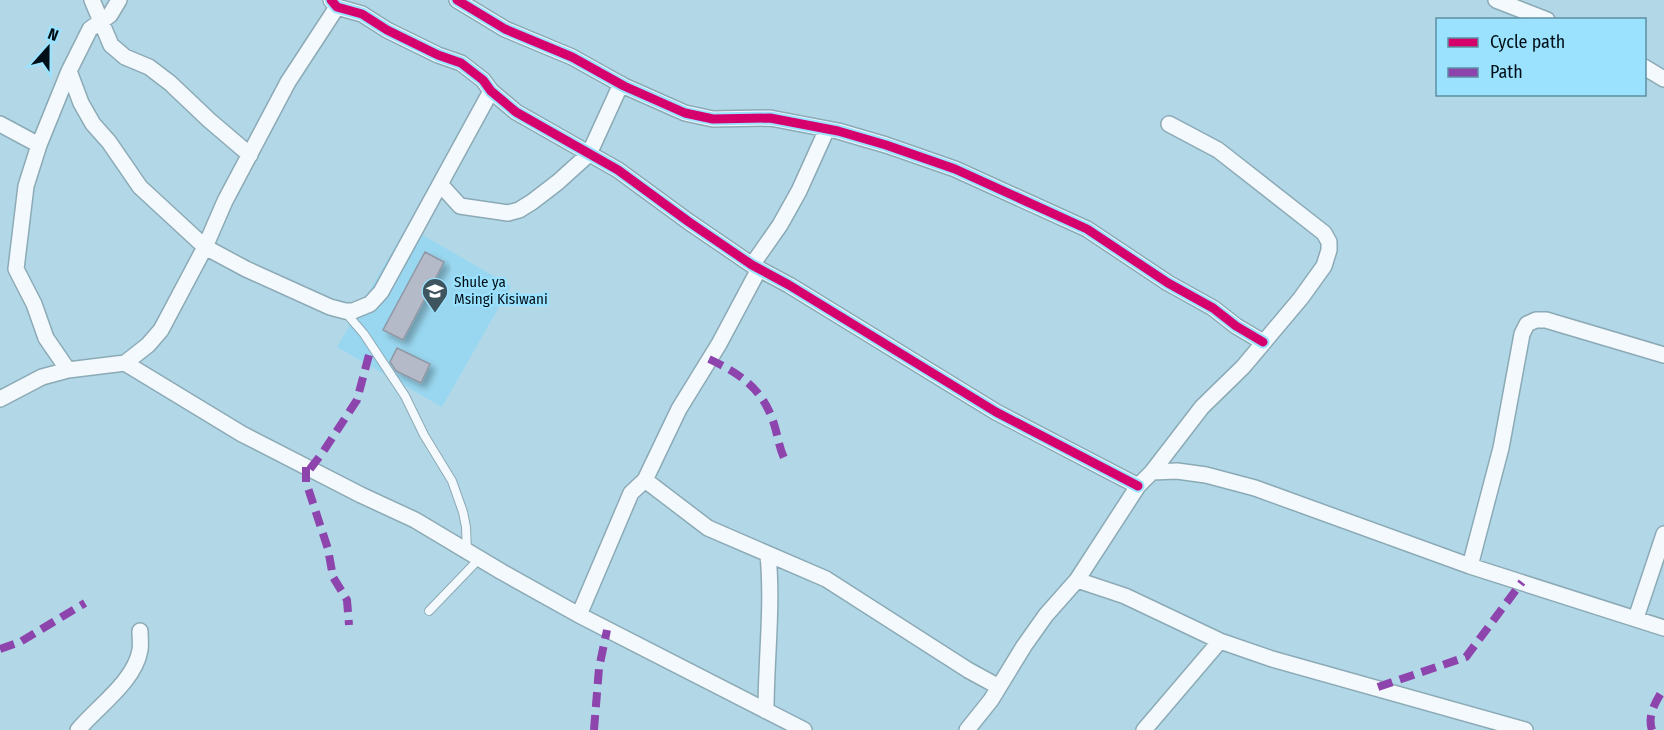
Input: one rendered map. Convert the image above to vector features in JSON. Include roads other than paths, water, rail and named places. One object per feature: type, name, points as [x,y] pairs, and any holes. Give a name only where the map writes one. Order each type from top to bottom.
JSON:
[{"type":"street","points":[[92,0],[111,45],[125,57],[149,67],[170,82],[209,120],[250,154]]},
{"type":"street","points":[[68,370],[46,338],[34,304],[16,269],[26,186],[39,145],[69,71],[90,29],[110,15],[119,0]]},
{"type":"street","points":[[457,0],[505,29],[572,57],[621,84],[685,113],[713,119],[770,118],[827,129],[886,145],[955,169],[1087,230],[1168,284],[1213,308],[1236,327],[1263,342]]},
{"type":"street","points":[[1496,0],[1542,18]]},
{"type":"street","points":[[0,399],[42,377],[68,370],[125,363],[148,345],[161,330],[205,248],[225,201],[288,82],[334,3],[362,14],[387,30],[438,55],[461,63],[483,80],[491,92],[516,112],[618,170],[756,267],[996,412],[1138,486]]},
{"type":"street","points":[[1646,68],[1664,79]]},
{"type":"street","points":[[69,71],[81,103],[93,124],[110,142],[141,187],[205,248],[330,307],[345,311],[353,311],[370,304],[381,292],[491,92]]},
{"type":"street","points":[[441,184],[460,206],[508,213],[519,210],[558,182],[589,154],[621,84]]},
{"type":"street","points":[[0,124],[39,145]]},
{"type":"street","points":[[970,728],[1046,615],[1077,580],[1138,486],[1152,472],[1202,407],[1243,367],[1301,298],[1324,266],[1329,242],[1324,233],[1218,150],[1169,124]]},
{"type":"street","points":[[579,615],[626,502],[631,493],[645,480],[679,409],[719,344],[756,267],[799,191],[827,129]]},
{"type":"street","points":[[1470,566],[1501,448],[1522,334],[1527,324],[1536,320],[1546,320],[1664,355]]},
{"type":"street","points":[[125,363],[242,434],[415,520],[579,615],[804,730]]},
{"type":"street","points":[[1152,472],[1177,471],[1206,475],[1255,488],[1470,566],[1664,628]]},
{"type":"street","points":[[645,480],[708,528],[826,579],[968,670],[999,687]]},
{"type":"street","points":[[1635,618],[1664,534]]},
{"type":"street","points":[[766,711],[771,584],[768,555]]},
{"type":"street","points":[[1077,580],[1125,596],[1220,641],[1525,730]]},
{"type":"street","points":[[78,730],[113,695],[134,665],[140,650],[140,631]]},
{"type":"street","points":[[1143,730],[1220,641]]},
{"type":"lane","points":[[345,311],[364,334],[405,396],[416,421],[452,481],[463,512],[473,555],[429,611]]},
{"type":"place","name":"Shule ya Msingi Kisiwani","points":[[435,314]]}]
